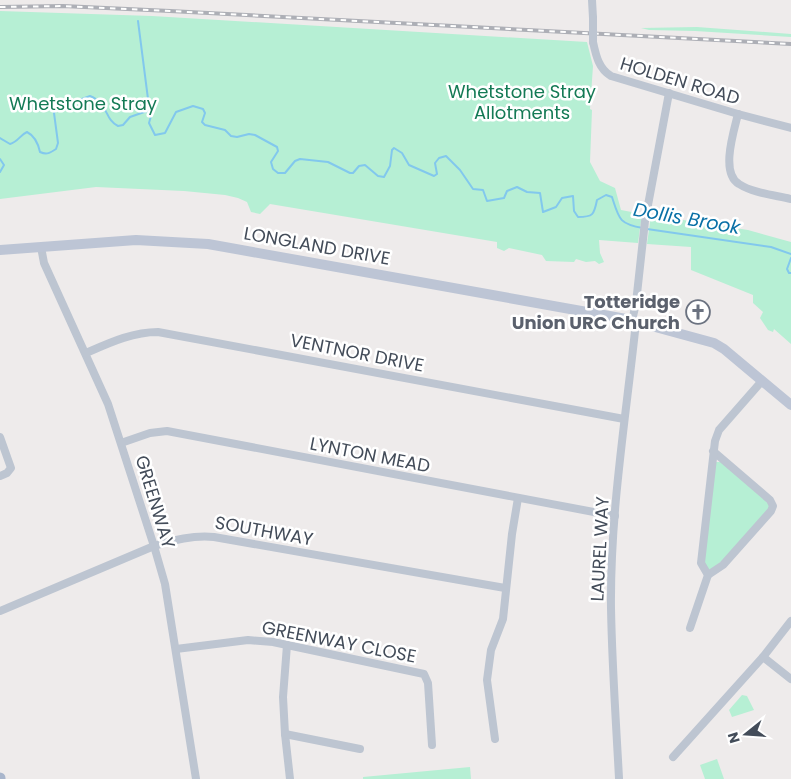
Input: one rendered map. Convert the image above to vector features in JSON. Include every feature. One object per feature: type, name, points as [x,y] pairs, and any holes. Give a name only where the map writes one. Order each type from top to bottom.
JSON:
[{"type":"street","name":"HOLDEN ROAD","points":[[592,0],[593,42],[598,62],[606,74],[791,128]]},
{"type":"street","name":"LAUREL WAY","points":[[619,778],[611,608],[615,516],[631,321],[636,303],[645,221],[669,93]]},
{"type":"street","points":[[738,114],[729,156],[730,172],[737,183],[752,190],[791,199]]},
{"type":"street","name":"LONGLAND DRIVE","points":[[0,250],[136,240],[208,244],[631,321],[714,343],[724,349],[791,405]]},
{"type":"street","name":"GREENWAY","points":[[41,247],[44,263],[105,397],[154,546],[165,584],[196,779]]},
{"type":"street","name":"VENTNOR DRIVE","points":[[86,353],[142,332],[158,332],[624,418]]},
{"type":"street","points":[[708,575],[701,562],[713,451],[719,430],[762,381]]},
{"type":"street","name":"LYNTON MEAD","points":[[121,443],[150,433],[168,431],[615,516]]},
{"type":"street","points":[[0,437],[11,468],[7,473],[0,476]]},
{"type":"street","points":[[690,628],[708,575],[723,566],[771,512],[773,506],[770,500],[713,451]]},
{"type":"street","points":[[495,739],[487,680],[491,650],[503,619],[505,588],[518,498]]},
{"type":"street","name":"SOUTHWAY","points":[[0,611],[154,546],[176,539],[202,536],[214,536],[505,588]]},
{"type":"street","points":[[674,758],[763,657],[791,621]]},
{"type":"street","name":"GREENWAY CLOSE","points":[[176,649],[248,640],[287,645],[424,674],[428,683],[432,745]]},
{"type":"street","points":[[287,645],[282,697],[290,779]]},
{"type":"street","points":[[763,657],[791,680]]},
{"type":"street","points":[[285,734],[360,749]]},
{"type":"green space","name":"Whetstone Stray","points":[[0,11],[152,16],[587,42],[593,66],[590,109],[592,110],[590,162],[600,181],[615,188],[621,210],[642,214],[638,243],[599,240],[600,253],[604,262],[599,264],[595,261],[586,262],[576,259],[574,262],[546,261],[542,255],[509,248],[504,251],[497,248],[497,242],[270,204],[260,214],[251,212],[247,202],[225,195],[96,187],[0,199]]},
{"type":"green space","points":[[697,27],[791,34],[791,37],[649,30],[641,28]]},
{"type":"green space","points":[[651,215],[748,230],[791,242],[791,344],[774,329],[773,332],[768,330],[760,318],[763,312],[753,303],[753,295],[691,270],[691,247],[647,244]]},
{"type":"green space","points":[[716,462],[721,462],[770,505],[769,510],[729,555],[710,571],[705,566],[703,560]]},
{"type":"green space","points":[[742,695],[747,696],[754,710],[732,717],[729,710]]},
{"type":"green space","points":[[717,759],[724,779],[705,779],[700,765]]},
{"type":"green space","points":[[470,767],[471,779],[363,779],[363,777]]},
{"type":"waterway","points":[[138,21],[148,99]]},
{"type":"waterway","name":"Dollis Brook","points":[[0,138],[10,144],[27,132],[36,140],[40,152],[50,152],[56,149],[58,143],[54,113],[58,108],[90,96],[104,107],[110,119],[118,126],[123,125],[130,117],[150,110],[149,123],[155,135],[165,133],[176,112],[193,106],[203,109],[205,113],[202,122],[205,125],[225,130],[231,136],[255,135],[277,147],[278,151],[271,162],[273,169],[278,173],[285,173],[295,161],[300,159],[328,162],[350,173],[353,173],[359,166],[365,165],[378,176],[384,177],[390,166],[392,150],[394,148],[402,153],[409,165],[434,176],[437,174],[435,163],[439,158],[446,156],[460,170],[473,189],[483,190],[487,201],[504,198],[507,191],[517,187],[527,192],[540,193],[543,212],[556,207],[562,198],[573,196],[574,211],[578,217],[583,217],[590,216],[595,209],[597,200],[606,195],[612,197],[616,211],[624,222],[643,228]]},
{"type":"waterway","name":"Dollis Brook","points":[[0,159],[4,165],[0,172]]},
{"type":"waterway","name":"Dollis Brook","points":[[647,229],[771,247],[791,254]]},
{"type":"waterway","name":"Dollis Brook","points":[[791,258],[787,269],[791,273]]},
{"type":"railway","points":[[0,7],[63,6],[170,11],[791,44]]},
{"type":"place","name":"Totteridge Union URC Church","points":[[698,312]]},
{"type":"park label","name":"Whetstone Stray Allotments","points":[[522,102]]}]
